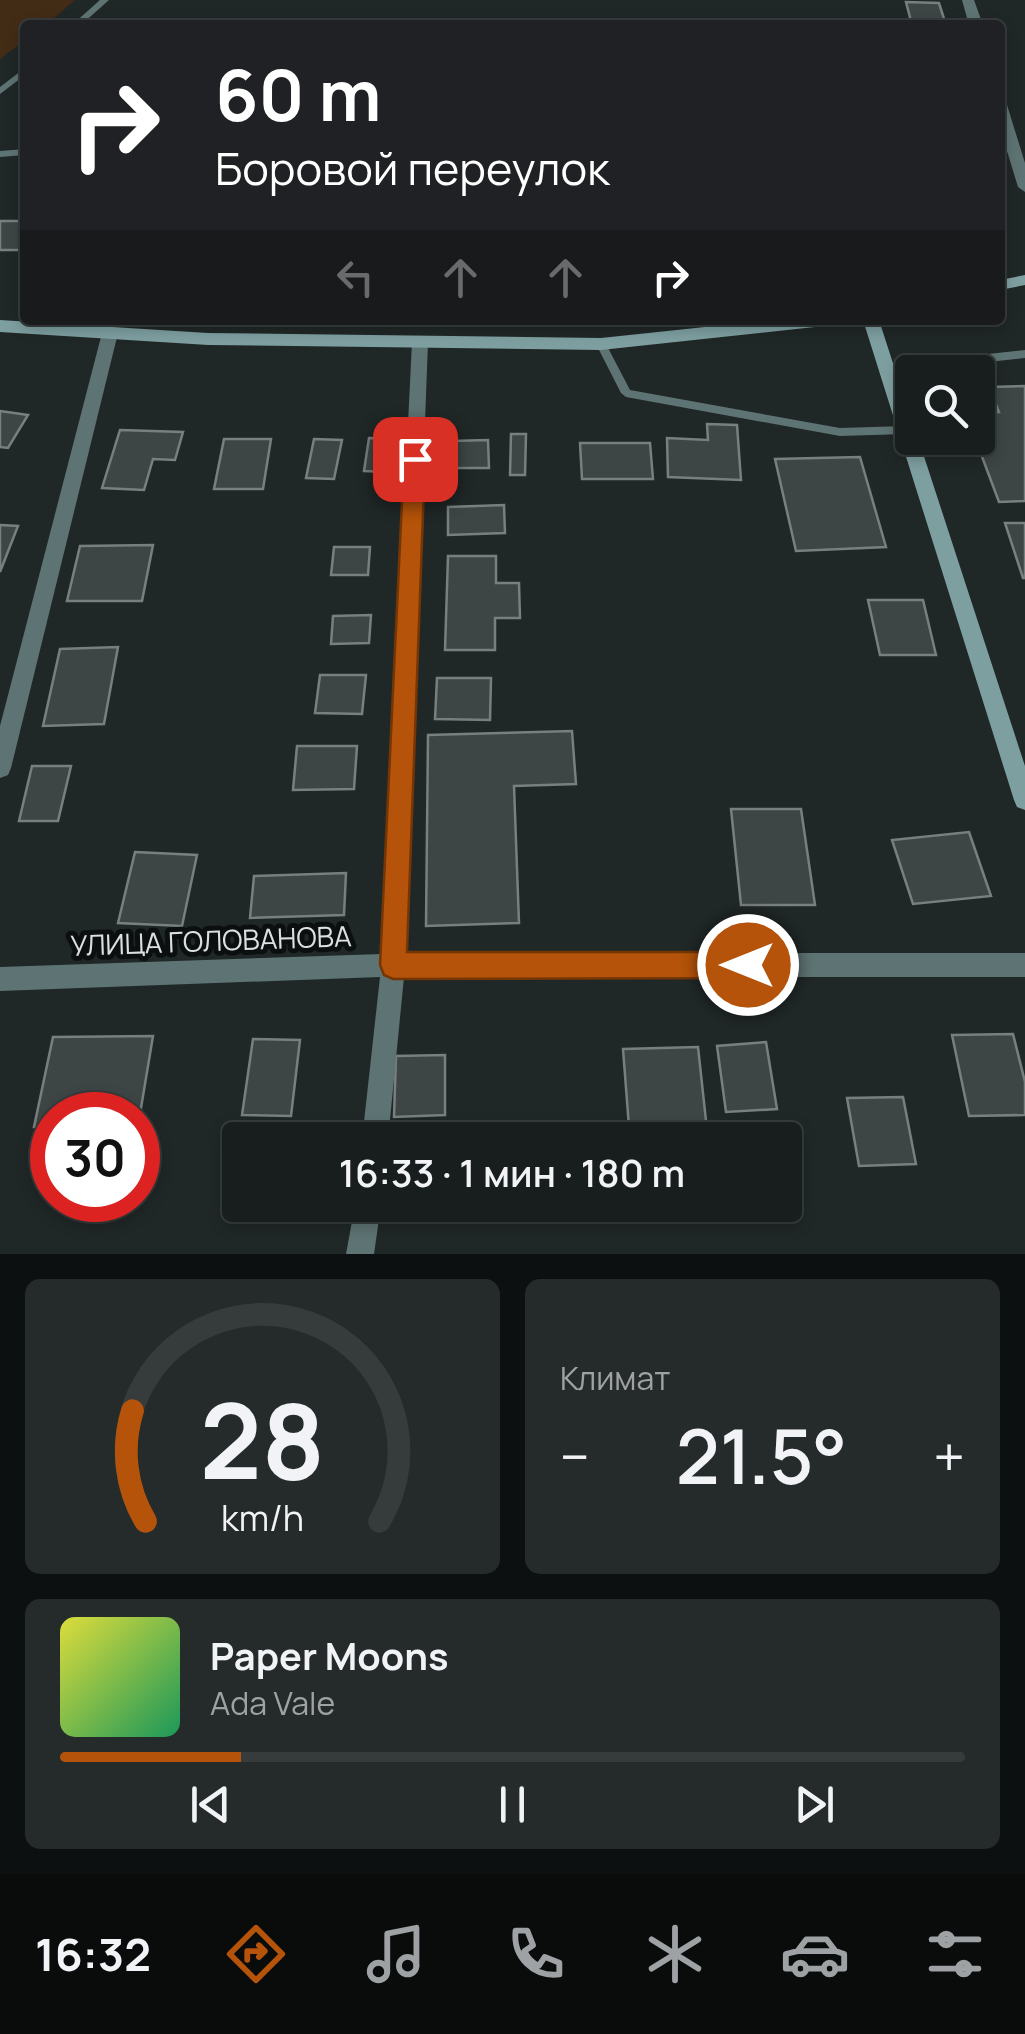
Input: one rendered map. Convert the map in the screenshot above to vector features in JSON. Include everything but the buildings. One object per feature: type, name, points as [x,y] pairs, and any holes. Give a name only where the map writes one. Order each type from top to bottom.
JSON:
[{"type":"main road","points":[[0,326],[110,333],[601,344],[778,325]]},
{"type":"main road","points":[[873,325],[895,395]]},
{"type":"main road","points":[[914,455],[1025,800]]},
{"type":"street","points":[[1005,121],[1025,187]]},
{"type":"street","points":[[0,768],[110,333]]},
{"type":"street","points":[[376,1122],[393,965],[420,342]]},
{"type":"street","name":"УЛИЦА ГОЛОВАНОВА","points":[[0,979],[393,965],[1025,964]]},
{"type":"street","points":[[360,1254],[365,1222]]},
{"type":"lane","points":[[82,20],[105,0]]},
{"type":"lane","points":[[0,91],[20,76]]},
{"type":"lane","points":[[601,344],[626,393],[840,432],[895,430]]},
{"type":"lane","points":[[887,370],[1025,354]]},
{"type":"shaded area","points":[[0,0],[75,0],[52,20],[20,20],[20,44],[0,59]]},
{"type":"route","points":[[415,459],[393,965],[748,965]]}]
